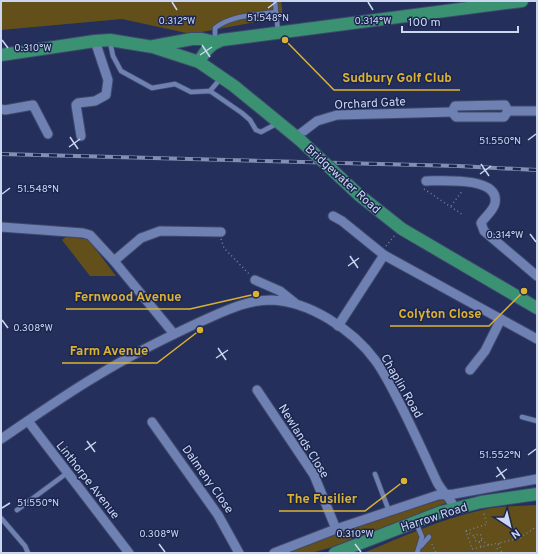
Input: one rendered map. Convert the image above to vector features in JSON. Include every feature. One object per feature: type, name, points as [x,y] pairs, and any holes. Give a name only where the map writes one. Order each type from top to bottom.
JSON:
[{"type":"main road","name":"Bridgewater Road","points":[[153,47],[192,39],[202,39],[215,42],[479,4],[522,1]]},
{"type":"main road","name":"Bridgewater Road","points":[[1,56],[110,40],[153,47],[199,62],[222,77],[279,122],[359,195],[402,229],[537,308]]},
{"type":"main road","points":[[199,62],[207,48],[215,42]]},
{"type":"main road","name":"Harrow Road","points":[[335,553],[416,521],[455,508],[481,502],[537,494]]},
{"type":"street","points":[[81,136],[76,105],[78,103],[95,101],[106,95],[108,80],[95,41]]},
{"type":"street","points":[[1,109],[4,110],[33,105],[48,134]]},
{"type":"street","name":"Orchard Gate","points":[[298,139],[317,122],[337,115],[452,112],[455,106],[505,105],[508,111],[537,111]]},
{"type":"street","points":[[423,184],[474,182],[484,185],[491,191],[495,204],[481,223],[482,228],[537,276]]},
{"type":"street","points":[[333,216],[342,221],[384,254],[537,339]]},
{"type":"street","points":[[1,227],[83,233],[90,236],[114,261],[174,334]]},
{"type":"street","points":[[114,261],[141,238],[160,231],[222,232]]},
{"type":"street","points":[[338,326],[384,254]]},
{"type":"street","name":"Chaplin Road","points":[[255,280],[280,291],[296,303],[313,310],[338,326],[356,340],[375,360],[390,383],[437,482],[447,494],[455,508]]},
{"type":"street","name":"Chaplin Road","points":[[1,439],[94,377],[174,334],[239,305],[250,302],[271,300],[296,303]]},
{"type":"street","points":[[470,370],[478,362],[485,351],[501,319]]},
{"type":"street","name":"Newlands Close","points":[[257,390],[314,475],[336,529]]},
{"type":"street","name":"Linthorpe Avenue","points":[[28,421],[129,553]]},
{"type":"street","name":"Dalmeny Close","points":[[152,422],[218,515],[239,553]]},
{"type":"street","name":"Harrow Road","points":[[274,553],[336,529],[438,495],[454,494],[537,479]]},
{"type":"lane","points":[[275,1],[278,33]]},
{"type":"lane","points":[[215,42],[215,28],[224,21],[276,12]]},
{"type":"lane","points":[[110,40],[112,56],[121,70],[152,88],[175,84],[191,92],[210,91],[242,113],[250,120],[256,130],[261,132],[279,122]]},
{"type":"lane","points":[[210,91],[222,77]]},
{"type":"lane","points":[[522,417],[537,421]]},
{"type":"lane","points":[[17,510],[67,473]]},
{"type":"lane","points":[[375,474],[389,511]]},
{"type":"lane","points":[[1,518],[25,546],[28,553]]},
{"type":"lane","points":[[416,521],[422,537],[418,553]]},
{"type":"lane","points":[[420,548],[429,537]]},
{"type":"path","points":[[423,184],[463,215]]},
{"type":"path","points":[[451,207],[466,185]]},
{"type":"path","points":[[222,232],[221,240],[224,248],[255,280]]},
{"type":"path","points":[[466,531],[487,524],[481,502]]},
{"type":"path","points":[[466,531],[472,549],[520,538],[537,526]]},
{"type":"path","points":[[466,531],[475,536],[474,539],[489,545]]},
{"type":"path","points":[[475,536],[478,534],[481,535],[482,538],[480,541],[480,547]]},
{"type":"path","points":[[429,537],[436,553]]},
{"type":"path","points":[[496,553],[499,543]]},
{"type":"path","points":[[499,543],[502,553]]},
{"type":"shaded area","points":[[1,1],[281,1],[283,17],[191,34],[122,19],[1,30]]},
{"type":"shaded area","points":[[66,237],[87,239],[116,276],[90,276],[62,240]]},
{"type":"shaded area","points":[[443,499],[446,503],[329,548],[311,553],[287,553],[342,531]]},
{"type":"shaded area","points":[[537,505],[537,553],[363,553],[452,518],[495,508]]},
{"type":"railway","points":[[1,154],[458,166],[537,170]]},
{"type":"place","name":"Sudbury Golf Club","points":[[285,40]]},
{"type":"place","name":"Colyton Close","points":[[524,291]]},
{"type":"place","name":"Fernwood Avenue","points":[[256,294]]},
{"type":"place","name":"Farm Avenue","points":[[200,330]]},
{"type":"place","name":"The Fusilier","points":[[404,481]]}]
